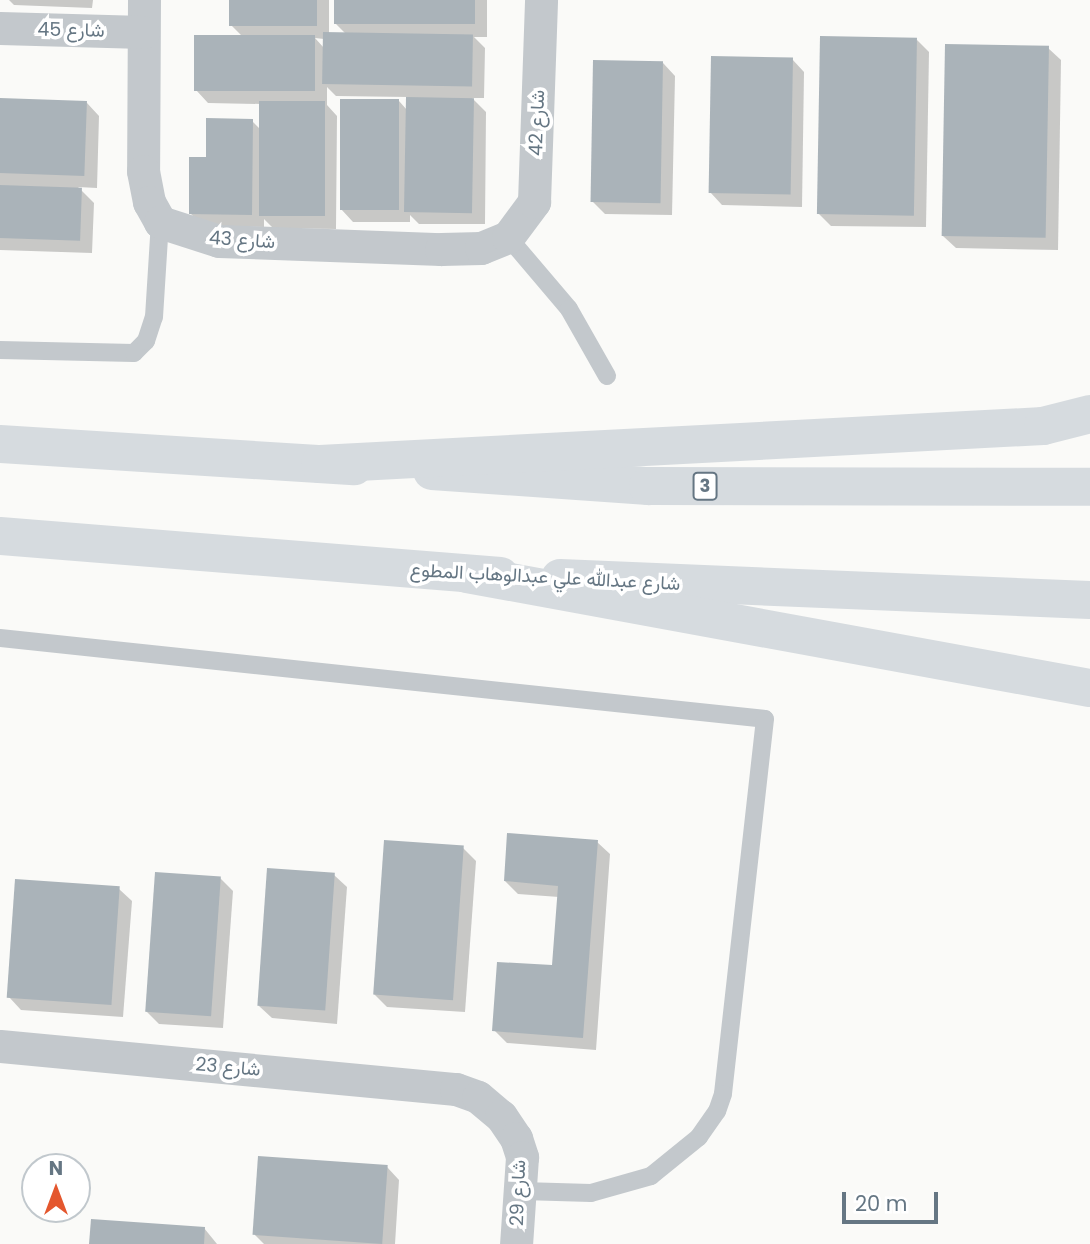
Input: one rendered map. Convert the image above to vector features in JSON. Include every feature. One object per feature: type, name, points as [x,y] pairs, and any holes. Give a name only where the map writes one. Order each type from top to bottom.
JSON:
[{"type":"main road","points":[[320,464],[1043,426],[1090,414]]},
{"type":"main road","name":"3","points":[[0,444],[649,485],[1090,487]]},
{"type":"main road","name":"شارع عبدالله علي عبدالوهاب المطوع","points":[[0,536],[467,574],[1090,600]]},
{"type":"main road","points":[[467,574],[1090,688]]},
{"type":"street","name":"شارع 42","points":[[508,237],[534,202],[541,0]]},
{"type":"street","name":"شارع 45","points":[[0,28],[144,16]]},
{"type":"street","points":[[144,16],[143,171],[149,202],[160,222]]},
{"type":"street","name":"شارع 43","points":[[160,222],[219,241],[441,249],[481,247],[508,237]]},
{"type":"street","name":"شارع 23","points":[[1,1052],[456,1088]]},
{"type":"street","name":"شارع 29","points":[[456,1088],[478,1097],[501,1116],[516,1138],[522,1157],[522,1191],[516,1244]]},
{"type":"lane","points":[[0,350],[134,353],[146,341],[154,317],[160,222]]},
{"type":"lane","points":[[508,237],[569,309],[607,376]]},
{"type":"lane","points":[[0,638],[765,719],[723,1094],[717,1111],[677,1158],[641,1180],[592,1193],[522,1191]]},
{"type":"building","points":[[229,0],[317,0],[317,26],[229,26]]},
{"type":"building","points":[[334,0],[475,0],[475,24],[334,24]]},
{"type":"building","points":[[323,32],[473,35],[472,87],[322,84]]},
{"type":"building","points":[[194,35],[315,35],[315,91],[194,91]]},
{"type":"building","points":[[820,36],[917,38],[914,216],[817,214]]},
{"type":"building","points":[[945,44],[1049,46],[1046,238],[942,236]]},
{"type":"building","points":[[711,56],[793,57],[791,194],[709,193]]},
{"type":"building","points":[[593,60],[663,61],[661,203],[591,202]]},
{"type":"building","points":[[406,97],[474,98],[472,213],[404,212]]},
{"type":"building","points":[[0,98],[87,101],[84,176],[0,173]]},
{"type":"building","points":[[340,99],[399,99],[399,210],[340,210]]},
{"type":"building","points":[[259,101],[325,101],[325,216],[259,216]]},
{"type":"building","points":[[206,118],[253,119],[252,215],[189,214],[189,157],[206,157]]},
{"type":"building","points":[[0,185],[82,188],[80,241],[0,238]]},
{"type":"building","points":[[507,833],[598,840],[583,1038],[492,1031],[497,962],[552,965],[558,886],[504,881]]},
{"type":"building","points":[[384,840],[464,846],[453,1000],[373,995]]},
{"type":"building","points":[[267,868],[335,873],[325,1010],[257,1006]]},
{"type":"building","points":[[155,872],[221,877],[211,1016],[145,1012]]},
{"type":"building","points":[[15,879],[120,886],[111,1005],[7,998]]},
{"type":"building","points":[[258,1156],[388,1165],[382,1244],[252,1235]]},
{"type":"building","points":[[91,1219],[205,1227],[204,1244],[89,1244]]}]
